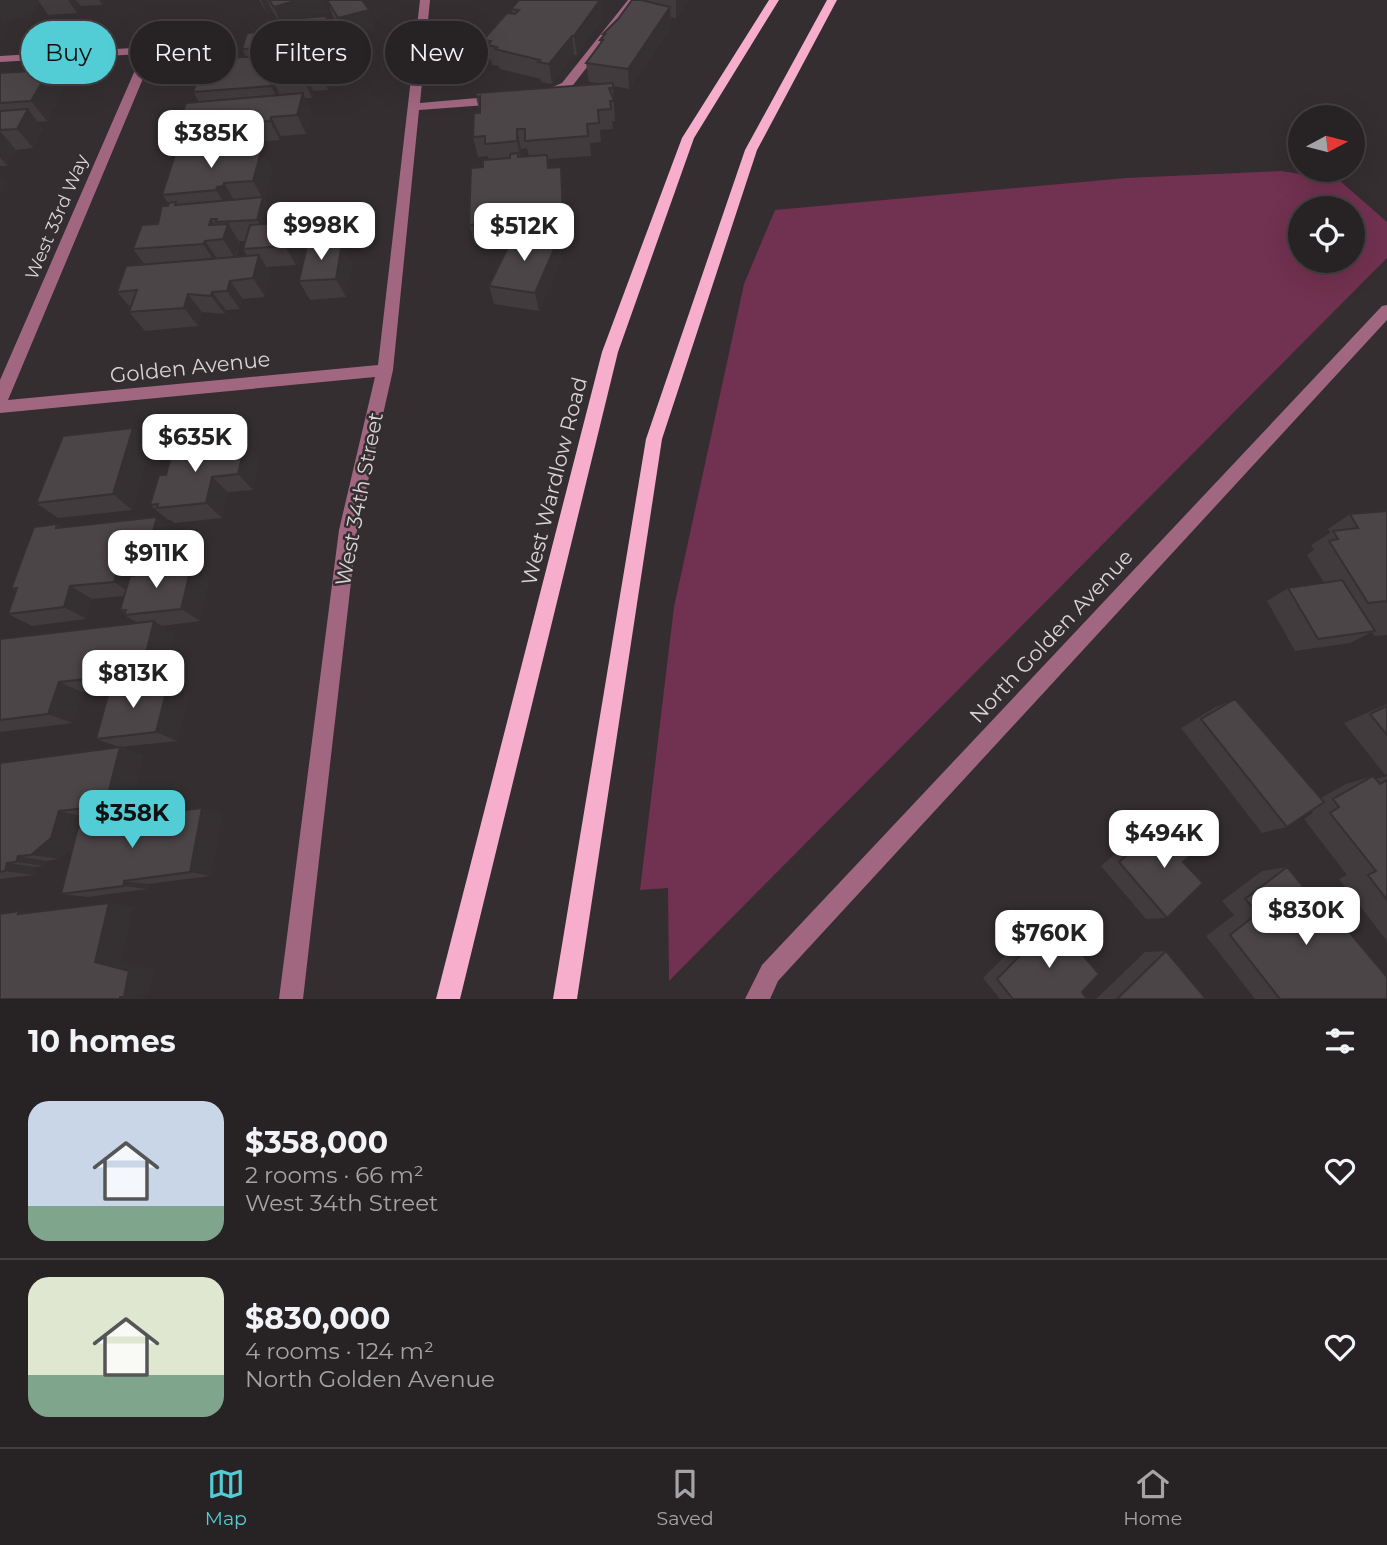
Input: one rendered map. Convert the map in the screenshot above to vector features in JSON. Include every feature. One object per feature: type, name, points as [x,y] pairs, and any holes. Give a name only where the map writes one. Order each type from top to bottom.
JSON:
[{"type":"main road","name":"West Wardlow Road","points":[[448,999],[610,352],[688,138],[774,0]]},
{"type":"main road","points":[[565,999],[654,439],[751,150],[832,0]]},
{"type":"street","name":"West 34th Street","points":[[292,999],[348,530],[385,370],[425,0]]},
{"type":"street","points":[[531,97],[548,95],[566,86],[634,0]]},
{"type":"street","name":"West 33rd Way","points":[[0,59],[149,50],[0,399]]},
{"type":"street","points":[[413,107],[510,99]]},
{"type":"street","name":"North Golden Avenue","points":[[757,999],[770,973],[779,963],[1387,310]]},
{"type":"street","name":"Golden Avenue","points":[[0,407],[385,370]]},
{"type":"shaded area","points":[[1281,171],[1288,172],[1288,182],[1341,182],[1357,196],[1288,196],[1288,273],[1365,273],[1365,203],[1387,222],[1387,258],[669,981],[668,888],[640,890],[674,607],[744,284],[775,210],[1126,178]]},
{"type":"building","points":[[269,0],[298,0],[274,7]]},
{"type":"building","points":[[327,0],[362,0],[369,10],[338,18]]},
{"type":"building","points":[[519,0],[600,0],[574,36],[549,64],[488,45],[491,41],[488,41],[488,34],[507,13],[515,14],[519,10],[511,9]]},
{"type":"building","points":[[632,0],[670,7],[628,69],[586,63],[603,40],[600,40],[603,34]]},
{"type":"building","points":[[327,16],[326,21],[266,21]]},
{"type":"building","points":[[247,33],[250,33],[250,49],[242,49]]},
{"type":"building","points":[[236,57],[250,57],[250,84],[272,84],[271,86],[193,92],[196,84],[236,84]]},
{"type":"building","points":[[21,72],[21,84],[41,84],[31,101],[0,103],[0,73]]},
{"type":"building","points":[[613,83],[613,88],[609,88],[614,101],[610,101],[611,109],[598,110],[599,123],[587,124],[588,136],[525,141],[525,129],[517,129],[517,141],[485,144],[485,136],[473,137],[474,113],[480,113],[480,96],[476,97],[476,93]]},
{"type":"building","points":[[303,93],[297,115],[271,117],[270,121],[240,123],[237,131],[174,136],[186,103]]},
{"type":"building","points":[[28,109],[17,129],[0,130],[0,111]]},
{"type":"building","points":[[262,148],[253,181],[224,183],[216,190],[162,195],[175,155]]},
{"type":"building","points":[[518,153],[518,157],[547,155],[548,168],[561,167],[563,217],[548,219],[548,225],[527,227],[527,220],[502,222],[502,229],[481,231],[481,224],[469,225],[471,168],[483,167],[483,160],[510,158],[510,154]]},
{"type":"building","points":[[263,197],[257,220],[216,222],[217,219],[211,219],[209,225],[228,224],[223,239],[205,241],[203,244],[133,249],[142,225],[158,224],[162,206],[168,206],[169,203],[176,202],[175,205]]},
{"type":"building","points":[[292,222],[285,246],[243,249],[250,225]]},
{"type":"building","points":[[515,233],[558,240],[535,293],[489,286]]},
{"type":"building","points":[[342,243],[336,279],[299,281],[307,246]]},
{"type":"building","points":[[259,255],[253,278],[230,281],[227,291],[212,292],[211,296],[188,294],[184,308],[129,312],[137,290],[117,292],[126,266]]},
{"type":"building","points":[[133,428],[113,494],[36,503],[63,436]]},
{"type":"building","points":[[245,443],[238,474],[212,477],[206,503],[157,508],[158,504],[150,505],[159,475],[166,475],[173,449]]},
{"type":"building","points":[[1387,511],[1387,602],[1368,603],[1329,541],[1338,539],[1333,531],[1358,528],[1350,514]]},
{"type":"building","points":[[157,517],[148,549],[123,552],[114,582],[70,586],[64,607],[8,614],[17,588],[11,589],[34,527],[57,524],[56,528]]},
{"type":"building","points":[[192,564],[181,609],[124,615],[126,610],[120,610],[130,576],[134,576],[136,569]]},
{"type":"building","points":[[1342,580],[1375,631],[1318,639],[1288,588]]},
{"type":"building","points":[[154,621],[141,673],[59,682],[48,714],[0,720],[0,639]]},
{"type":"building","points":[[169,681],[156,732],[96,739],[110,688]]},
{"type":"building","points":[[1235,699],[1324,802],[1287,827],[1201,719]]},
{"type":"building","points":[[1387,706],[1387,735],[1370,714]]},
{"type":"building","points":[[120,747],[105,806],[59,811],[51,838],[31,855],[18,856],[16,862],[7,863],[5,871],[0,872],[0,763]]},
{"type":"building","points":[[1373,776],[1380,784],[1387,780],[1387,900],[1368,875],[1376,871],[1330,813],[1339,807],[1333,799]]},
{"type":"building","points":[[202,808],[190,872],[124,881],[123,886],[61,894],[78,827],[96,825],[98,818],[110,816],[108,824],[136,820],[137,816]]},
{"type":"building","points":[[1180,828],[1198,848],[1183,862],[1203,883],[1167,918],[1119,862],[1156,829],[1165,840]]},
{"type":"building","points":[[1287,867],[1324,911],[1328,907],[1387,977],[1387,999],[1280,999],[1230,935],[1258,913],[1245,899]]},
{"type":"building","points":[[109,903],[95,962],[129,971],[124,997],[0,999],[0,914]]},
{"type":"building","points":[[1054,921],[1099,974],[1082,992],[1087,999],[1013,999],[997,979]]},
{"type":"building","points":[[1166,951],[1206,999],[1117,999]]}]
